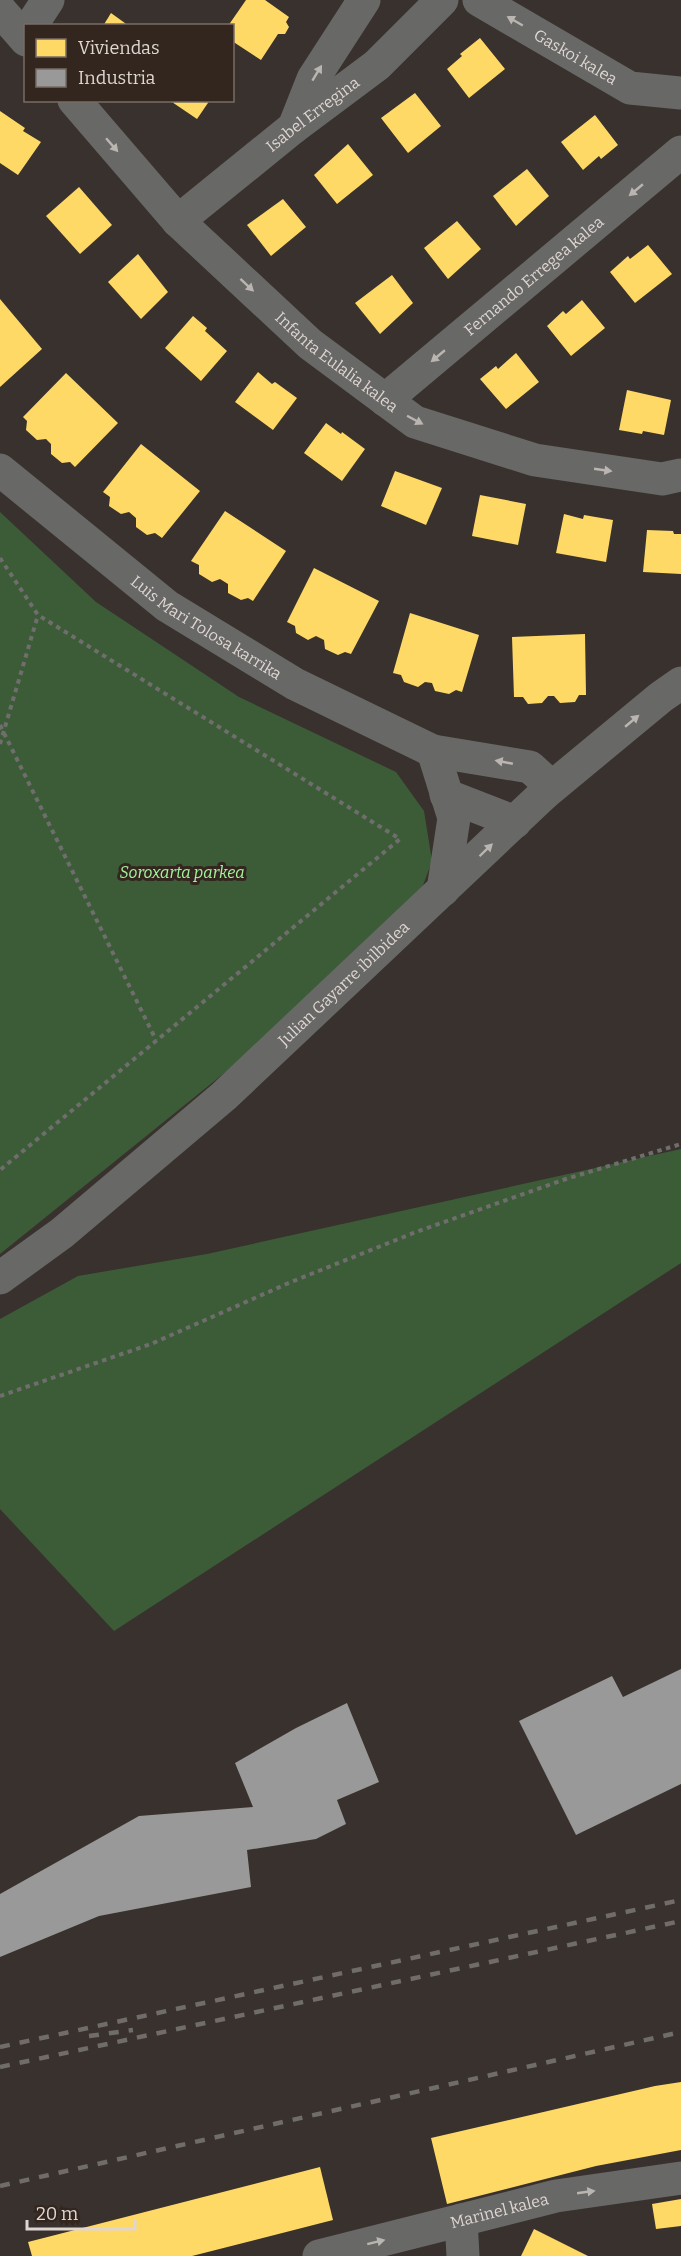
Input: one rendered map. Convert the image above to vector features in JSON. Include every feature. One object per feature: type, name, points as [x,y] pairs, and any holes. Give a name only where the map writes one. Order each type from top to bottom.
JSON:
[{"type":"street","points":[[32,24],[48,0]]},
{"type":"street","points":[[294,127],[313,79],[364,0]]},
{"type":"street","name":"Isabel Erregina","points":[[178,221],[294,127],[377,65],[442,0]]},
{"type":"street","name":"Gaskoi kalea","points":[[479,0],[630,88],[681,93]]},
{"type":"street","points":[[0,10],[24,32]]},
{"type":"street","name":"Infanta Eulalia kalea","points":[[76,102],[178,221],[310,344],[415,422],[535,460],[662,479],[681,475]]},
{"type":"street","name":"Fernando Erregea kalea","points":[[386,400],[681,152]]},
{"type":"street","name":"Luis Mari Tolosa karrika","points":[[0,470],[167,606],[295,684],[433,751],[530,767],[543,779],[545,793]]},
{"type":"street","name":"Julian Gayarre ibilbidea","points":[[0,1278],[62,1233],[224,1096],[545,793],[681,683]]},
{"type":"street","points":[[433,751],[454,818],[443,891]]},
{"type":"street","points":[[446,795],[515,822]]},
{"type":"street","name":"Marinel kalea","points":[[319,2256],[556,2196],[681,2178]]},
{"type":"street","points":[[461,2220],[463,2256]]},
{"type":"path","points":[[0,558],[38,615],[400,839],[0,1170]]},
{"type":"path","points":[[0,744],[38,615]]},
{"type":"path","points":[[0,725],[156,1040]]},
{"type":"path","points":[[0,1396],[151,1344],[291,1282],[416,1232],[566,1179],[681,1144]]},
{"type":"green space","name":"Soroxarta parkea","points":[[0,512],[96,602],[239,697],[396,772],[424,811],[432,861],[415,907],[321,995],[0,1254]]},
{"type":"green space","points":[[681,1149],[681,1263],[114,1631],[0,1509],[0,1319],[78,1276],[207,1254]]},
{"type":"building: Viviendas","points":[[246,0],[265,0],[289,17],[286,22],[289,27],[285,34],[278,34],[261,60],[234,42],[234,24],[229,24]]},
{"type":"building: Viviendas","points":[[111,13],[126,24],[104,24]]},
{"type":"building: Viviendas","points":[[480,38],[505,69],[469,98],[447,69],[462,56],[460,54]]},
{"type":"building: Viviendas","points":[[415,93],[441,126],[408,153],[381,118]]},
{"type":"building: Viviendas","points":[[172,102],[209,102],[197,119]]},
{"type":"building: Viviendas","points":[[0,111],[25,128],[23,131],[41,142],[18,175],[0,163]]},
{"type":"building: Viviendas","points":[[595,115],[618,145],[601,159],[599,156],[583,170],[561,142]]},
{"type":"building: Viviendas","points":[[348,144],[373,175],[337,204],[314,175]]},
{"type":"building: Viviendas","points":[[527,169],[549,196],[516,226],[493,196]]},
{"type":"building: Viviendas","points":[[79,187],[112,225],[80,254],[46,216]]},
{"type":"building: Viviendas","points":[[283,199],[306,227],[271,256],[247,225]]},
{"type":"building: Viviendas","points":[[457,221],[481,249],[448,279],[424,248]]},
{"type":"building: Viviendas","points":[[648,245],[672,274],[635,303],[610,272],[628,256],[630,259]]},
{"type":"building: Viviendas","points":[[138,254],[168,292],[141,319],[108,282]]},
{"type":"building: Viviendas","points":[[392,275],[413,303],[380,334],[355,303]]},
{"type":"building: Viviendas","points":[[0,299],[42,349],[0,387]]},
{"type":"building: Viviendas","points":[[582,300],[605,328],[571,356],[547,326],[563,311],[566,314]]},
{"type":"building: Viviendas","points":[[193,316],[207,328],[205,331],[227,351],[201,381],[165,348]]},
{"type":"building: Viviendas","points":[[516,353],[539,382],[506,409],[480,379],[496,366],[498,369]]},
{"type":"building: Viviendas","points":[[258,372],[272,384],[275,382],[297,398],[273,430],[235,402]]},
{"type":"building: Viviendas","points":[[66,373],[118,423],[75,467],[70,462],[62,463],[51,454],[51,444],[46,439],[37,440],[26,430],[27,421],[23,417]]},
{"type":"building: Viviendas","points":[[627,390],[671,400],[664,435],[619,430]]},
{"type":"building: Viviendas","points":[[326,423],[365,449],[342,481],[304,453]]},
{"type":"building: Viviendas","points":[[141,444],[200,491],[162,538],[155,533],[147,535],[136,527],[136,518],[129,512],[121,514],[109,506],[110,497],[103,492]]},
{"type":"building: Viviendas","points":[[395,471],[442,488],[426,525],[381,506]]},
{"type":"building: Viviendas","points":[[480,495],[526,504],[518,545],[472,536]]},
{"type":"building: Viviendas","points":[[225,511],[286,551],[253,601],[248,598],[241,600],[228,593],[228,584],[220,579],[212,582],[199,574],[199,565],[191,561]]},
{"type":"building: Viviendas","points":[[564,514],[583,519],[584,515],[613,520],[606,562],[556,553]]},
{"type":"building: Viviendas","points":[[647,530],[673,531],[674,534],[681,534],[681,574],[643,572]]},
{"type":"building: Viviendas","points":[[314,568],[379,601],[351,654],[345,652],[338,655],[325,649],[324,640],[316,636],[308,640],[296,633],[295,626],[287,622]]},
{"type":"building: Viviendas","points":[[410,613],[479,635],[462,692],[456,690],[449,694],[435,691],[432,683],[425,682],[418,687],[404,682],[401,675],[393,673]]},
{"type":"building: Viviendas","points":[[585,634],[586,695],[579,695],[575,702],[560,703],[554,696],[548,696],[542,703],[528,704],[523,697],[514,697],[512,637]]},
{"type":"building: Viviendas","points":[[681,2082],[681,2150],[596,2166],[447,2204],[431,2138]]},
{"type":"building: Viviendas","points":[[320,2167],[333,2220],[192,2256],[32,2256],[28,2242]]},
{"type":"building: Viviendas","points":[[681,2199],[681,2226],[656,2229],[652,2204]]},
{"type":"building: Viviendas","points":[[534,2229],[588,2256],[521,2256]]},
{"type":"building: Industria","points":[[681,1669],[681,1784],[576,1835],[519,1721],[612,1676],[623,1697]]},
{"type":"building: Industria","points":[[347,1703],[379,1782],[337,1800],[346,1824],[316,1839],[247,1850],[251,1887],[99,1916],[0,1957],[0,1894],[139,1816],[253,1807],[235,1763],[296,1728]]},
{"type":"railway","points":[[0,2047],[681,1900]]},
{"type":"railway","points":[[0,2067],[681,1921]]},
{"type":"railway","points":[[89,2036],[133,2030]]},
{"type":"railway","points":[[0,2186],[681,2032]]}]
